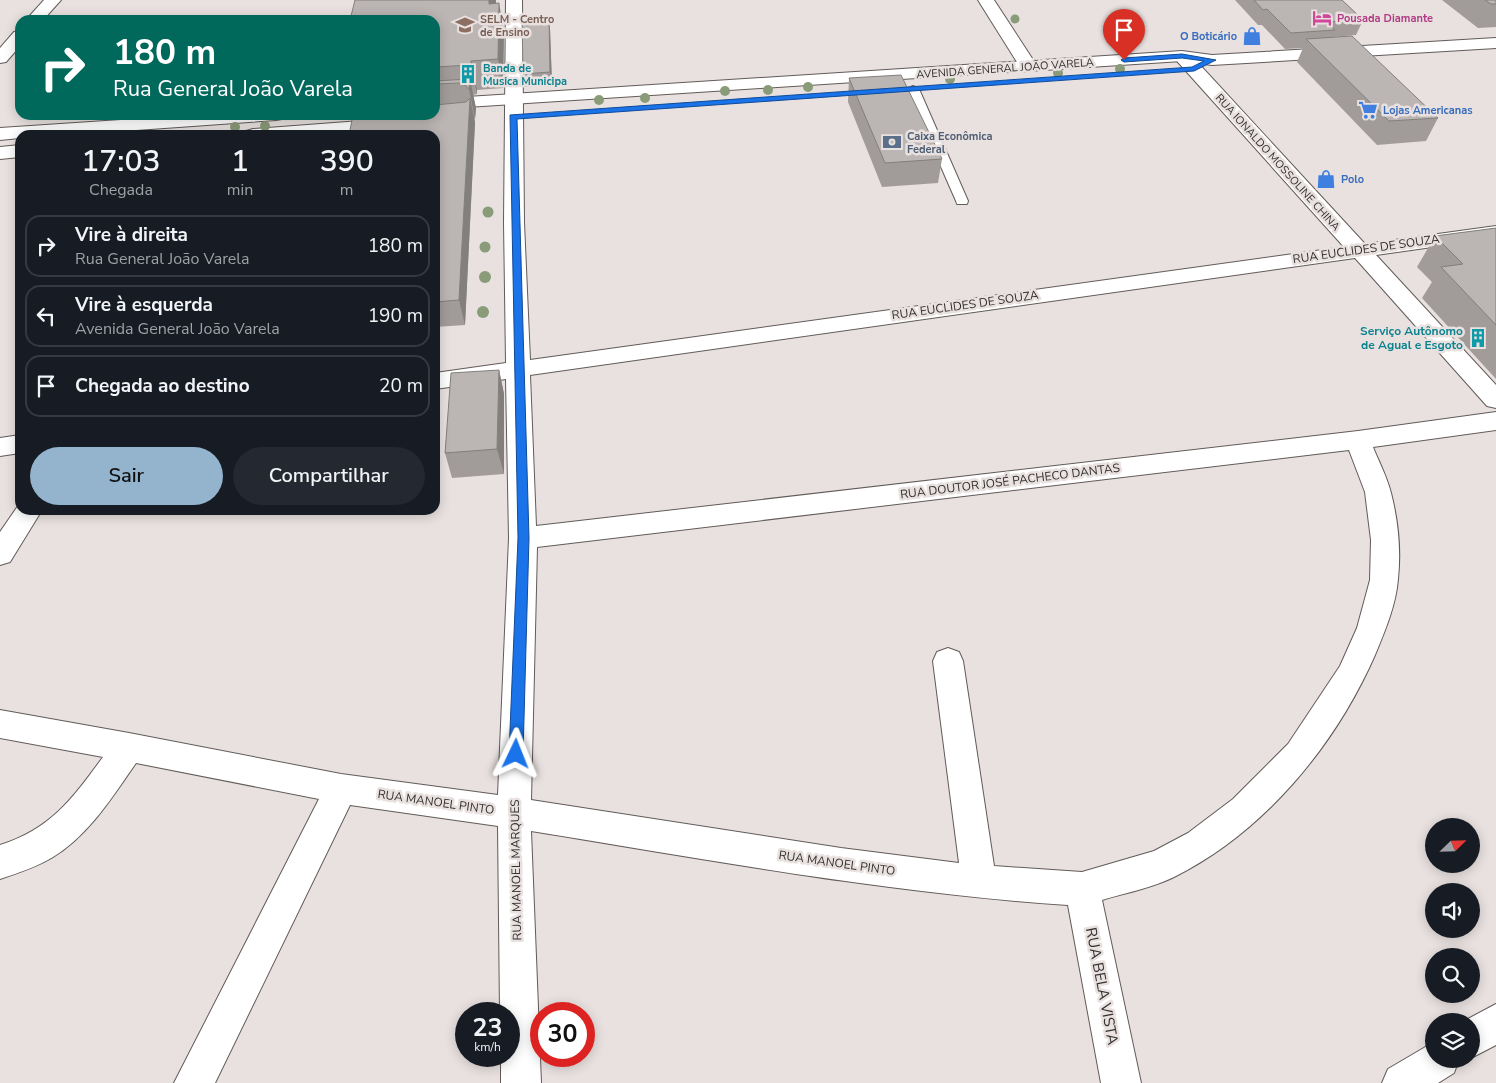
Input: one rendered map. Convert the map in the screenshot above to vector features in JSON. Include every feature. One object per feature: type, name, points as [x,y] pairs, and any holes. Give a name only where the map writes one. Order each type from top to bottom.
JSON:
[{"type":"street","points":[[39,15],[53,0]]},
{"type":"street","name":"RUA MANOEL MARQUES","points":[[514,0],[514,112],[523,538],[514,813],[521,1083]]},
{"type":"street","points":[[986,0],[1028,66]]},
{"type":"street","points":[[0,58],[15,42]]},
{"type":"street","points":[[591,111],[913,89],[1212,60],[1496,43]]},
{"type":"street","name":"AVENIDA GENERAL JOÃO VARELA","points":[[440,105],[514,112],[1028,66],[1188,63]]},
{"type":"street","name":"RUA IONALDO MOSSOLINE CHINA","points":[[1188,63],[1496,400]]},
{"type":"street","points":[[58,130],[203,120]]},
{"type":"street","points":[[324,130],[409,124]]},
{"type":"street","points":[[0,134],[15,133]]},
{"type":"street","points":[[0,153],[15,152]]},
{"type":"street","name":"RUA EUCLIDES DE SOUZA","points":[[440,380],[1496,232]]},
{"type":"street","name":"RUA DOUTOR JOSÉ PACHECO DANTAS","points":[[523,538],[1358,440],[1496,421]]},
{"type":"street","name":"RUA MANOEL PINTO","points":[[0,724],[129,747],[341,789],[514,813],[841,865],[979,882],[1082,889],[1160,866],[1200,844],[1245,810],[1299,754],[1352,673],[1372,628],[1384,580],[1385,540],[1378,492],[1358,440]]},
{"type":"street","points":[[0,447],[15,445]]},
{"type":"street","points":[[0,554],[26,515]]},
{"type":"street","points":[[948,661],[979,882]]},
{"type":"street","points":[[0,862],[31,852],[44,845],[64,829],[129,747]]},
{"type":"street","points":[[198,1079],[341,789]]},
{"type":"street","name":"RUA BELA VISTA","points":[[1082,889],[1121,1083]]},
{"type":"street","points":[[1480,1033],[1496,1023]]},
{"type":"street","points":[[1402,1083],[1426,1068]]},
{"type":"lane","points":[[913,89],[962,201]]},
{"type":"building","points":[[355,0],[489,0],[489,4],[499,3],[498,59],[471,61],[471,65],[440,67],[440,15],[351,15]]},
{"type":"building","points":[[1254,0],[1342,0],[1363,20],[1326,22],[1335,30],[1291,33],[1267,9],[1263,10]]},
{"type":"building","points":[[1485,0],[1496,0],[1496,4],[1491,4]]},
{"type":"building","points":[[549,16],[550,72],[523,74],[522,18]]},
{"type":"building","points":[[1352,36],[1438,118],[1389,121],[1306,39]]},
{"type":"building","points":[[901,75],[942,159],[885,163],[849,78]]},
{"type":"building","points":[[470,79],[469,89],[459,83],[440,84],[440,81]]},
{"type":"building","points":[[470,98],[459,300],[440,302],[440,130],[350,130],[352,120],[440,120],[440,105],[466,102]]},
{"type":"building","points":[[1496,228],[1496,325],[1441,267],[1463,264],[1435,236]]},
{"type":"building","points":[[499,370],[497,449],[445,453],[451,373]]},
{"type":"place","name":"Pousada Diamante","points":[[1322,18]]},
{"type":"place","name":"SELM - Centro de Ensino","points":[[465,25]]},
{"type":"place","name":"O Boticário","points":[[1252,36]]},
{"type":"place","name":"Banda de Musica Municipa","points":[[468,74]]},
{"type":"place","name":"Lojas Americanas","points":[[1368,110]]},
{"type":"place","name":"Caixa Econômica Federal","points":[[892,142]]},
{"type":"place","name":"Polo","points":[[1326,179]]},
{"type":"place","name":"Serviço Autônomo de Agual e Esgoto","points":[[1478,338]]},
{"type":"route","points":[[516,754],[523,538],[514,222],[513,116],[1194,69],[1212,60],[1182,56],[1124,60]]}]
